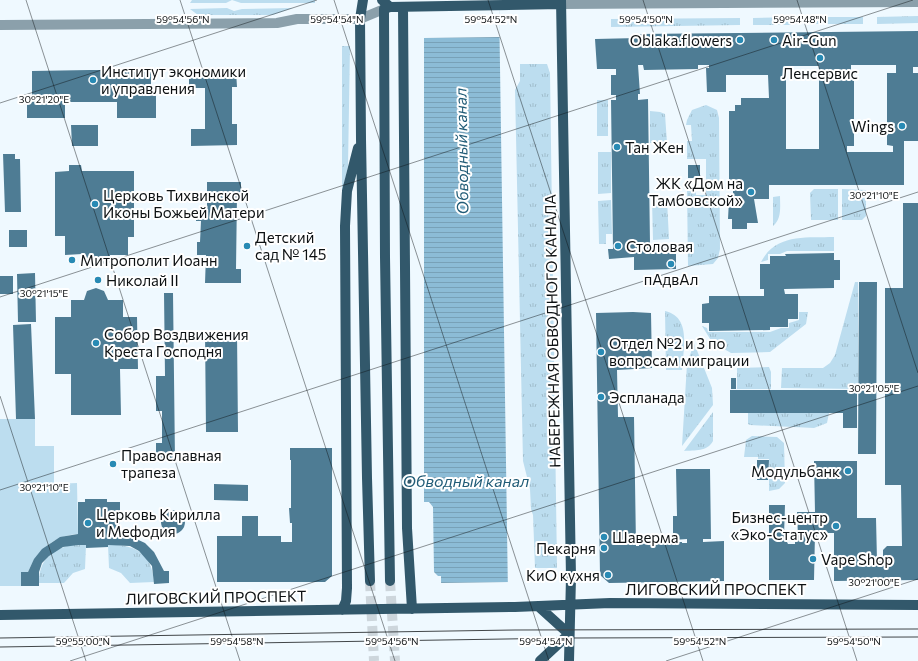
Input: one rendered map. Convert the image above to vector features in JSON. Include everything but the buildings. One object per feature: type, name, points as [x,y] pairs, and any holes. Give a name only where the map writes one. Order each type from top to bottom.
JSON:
[{"type":"main road","points":[[363,0],[360,19],[361,138],[370,582]]},
{"type":"main road","points":[[390,581],[385,257],[386,5],[403,7],[561,2]]},
{"type":"main road","name":"НАБЕРЕЖНАЯ ОБВОДНОГО КАНАЛА","points":[[561,2],[571,577],[569,605],[569,661]]},
{"type":"main road","points":[[403,7],[407,528],[412,608]]},
{"type":"main road","points":[[342,610],[346,601],[347,588],[345,226],[347,191],[361,138]]},
{"type":"main road","name":"ЛИГОВСКИЙ ПРОСПЕКТ","points":[[0,615],[752,603],[918,605]]},
{"type":"main road","points":[[538,606],[569,634],[540,661]]},
{"type":"street","points":[[561,2],[918,2]]},
{"type":"street","points":[[0,25],[277,23],[297,19],[360,19],[386,5]]},
{"type":"green space","points":[[192,0],[232,0],[226,3],[190,3]]},
{"type":"green space","points":[[232,0],[315,0],[315,3],[241,3]]},
{"type":"green space","points":[[227,8],[234,11],[242,9],[293,8],[273,15],[198,15],[190,9]]},
{"type":"green space","points":[[918,16],[918,23],[877,24],[877,17]]},
{"type":"green space","points":[[796,17],[797,24],[792,22],[791,25],[753,25],[753,18]]},
{"type":"green space","points":[[811,17],[863,17],[863,24],[811,24]]},
{"type":"green space","points":[[740,18],[740,25],[611,27],[611,19]]},
{"type":"green space","points":[[342,46],[350,46],[348,166],[342,194]]},
{"type":"green space","points":[[520,64],[547,64],[550,73],[557,568],[535,568],[533,515],[531,509],[530,489],[523,461],[515,90],[520,81]]},
{"type":"green space","points":[[597,100],[608,100],[608,136],[597,136]]},
{"type":"green space","points":[[706,105],[717,110],[719,118],[720,249],[718,258],[713,264],[688,266],[687,190],[696,189],[696,195],[706,195],[706,159],[687,159],[687,141],[692,141],[691,125],[686,125],[692,110]]},
{"type":"green space","points":[[650,111],[665,114],[667,143],[650,143]]},
{"type":"green space","points":[[598,152],[611,152],[611,193],[598,194]]},
{"type":"green space","points":[[814,189],[838,189],[838,220],[811,220],[810,193]]},
{"type":"green space","points":[[842,189],[866,190],[866,216],[862,220],[842,220]]},
{"type":"green space","points":[[780,196],[779,216],[778,220],[773,226],[773,197]]},
{"type":"green space","points":[[611,200],[612,234],[606,234],[606,244],[599,244],[598,201]]},
{"type":"green space","points":[[652,200],[667,200],[669,239],[653,240]]},
{"type":"green space","points":[[834,237],[834,251],[787,251],[780,254],[768,254],[768,260],[761,262],[767,253],[775,246],[784,242],[803,238]]},
{"type":"green space","points":[[855,282],[858,282],[858,389],[781,388],[782,368],[823,368],[830,363],[835,355]]},
{"type":"green space","points":[[665,311],[674,314],[683,327],[684,344],[682,370],[666,370]]},
{"type":"green space","points":[[799,312],[808,312],[806,324],[770,352],[731,353],[712,342],[702,326],[707,328],[708,332],[770,332],[781,328],[789,328],[789,323],[799,320]]},
{"type":"green space","points":[[694,343],[712,388],[713,405],[682,446],[687,364]]},
{"type":"green space","points":[[769,367],[771,372],[771,389],[737,389],[737,368]]},
{"type":"green space","points":[[713,412],[713,441],[704,449],[684,451]]},
{"type":"green space","points":[[748,413],[829,413],[827,423],[814,428],[750,425],[748,424]]},
{"type":"green space","points":[[0,419],[35,419],[35,446],[54,446],[54,484],[77,483],[78,534],[61,538],[47,546],[37,557],[28,572],[21,572],[21,586],[0,586]]},
{"type":"green space","points":[[752,436],[777,437],[784,443],[785,483],[779,489],[769,491],[769,459],[744,457],[746,440]]},
{"type":"green space","points":[[71,545],[86,545],[85,569],[73,573],[64,583],[39,583],[41,568],[47,558],[57,550]]},
{"type":"green space","points":[[108,545],[126,546],[140,552],[146,557],[150,564],[154,582],[130,583],[121,573],[109,568]]},
{"type":"water","name":"Обводный канал","points":[[424,0],[499,0],[509,661],[442,661],[441,576],[438,576],[434,572],[433,507],[429,502],[424,502]]},
{"type":"pier","points":[[424,0],[499,0],[500,37],[424,38]]},
{"type":"pier","points":[[510,582],[511,661],[440,661],[440,583]]},
{"type":"tunnel","points":[[370,581],[374,661]]},
{"type":"tunnel","points":[[390,581],[395,661]]},
{"type":"tram line","points":[[0,638],[515,630],[918,629]]},
{"type":"tram line","points":[[0,647],[569,638],[918,637]]},
{"type":"place","name":"Oblaka.flowers","points":[[740,40]]},
{"type":"place","name":"Air-Gun","points":[[774,40]]},
{"type":"place","name":"Ленсервис","points":[[820,58]]},
{"type":"place","name":"Институт экономики и управления","points":[[93,80]]},
{"type":"place","name":"Wings","points":[[902,126]]},
{"type":"place","name":"Тан Жен","points":[[617,147]]},
{"type":"place","name":"ЖК «Дом на Тамбовской»","points":[[751,192]]},
{"type":"place","name":"Церковь Тихвинской Иконы Божьей Матери","points":[[95,204]]},
{"type":"place","name":"Детский сад № 145","points":[[247,246]]},
{"type":"place","name":"Столовая","points":[[618,246]]},
{"type":"place","name":"Митрополит Иоанн","points":[[72,260]]},
{"type":"place","name":"пАдвАл","points":[[671,264]]},
{"type":"place","name":"Николай II","points":[[98,280]]},
{"type":"place","name":"Собор Воздвижения Креста Господня","points":[[96,343]]},
{"type":"place","name":"Отдел №2 и 3 по вопросам миграции","points":[[601,352]]},
{"type":"place","name":"Эспланада","points":[[601,397]]},
{"type":"place","name":"Православная трапеза","points":[[113,464]]},
{"type":"place","name":"Модульбанк","points":[[848,471]]},
{"type":"place","name":"Церковь Кирилла и Мефодия","points":[[88,523]]},
{"type":"place","name":"Бизнес-центр «Эко-Статус»","points":[[836,526]]},
{"type":"place","name":"Шаверма","points":[[604,537]]},
{"type":"place","name":"Пекарня","points":[[604,548]]},
{"type":"place","name":"Vape Shop","points":[[813,559]]},
{"type":"place","name":"КиО кухня","points":[[608,575]]}]
